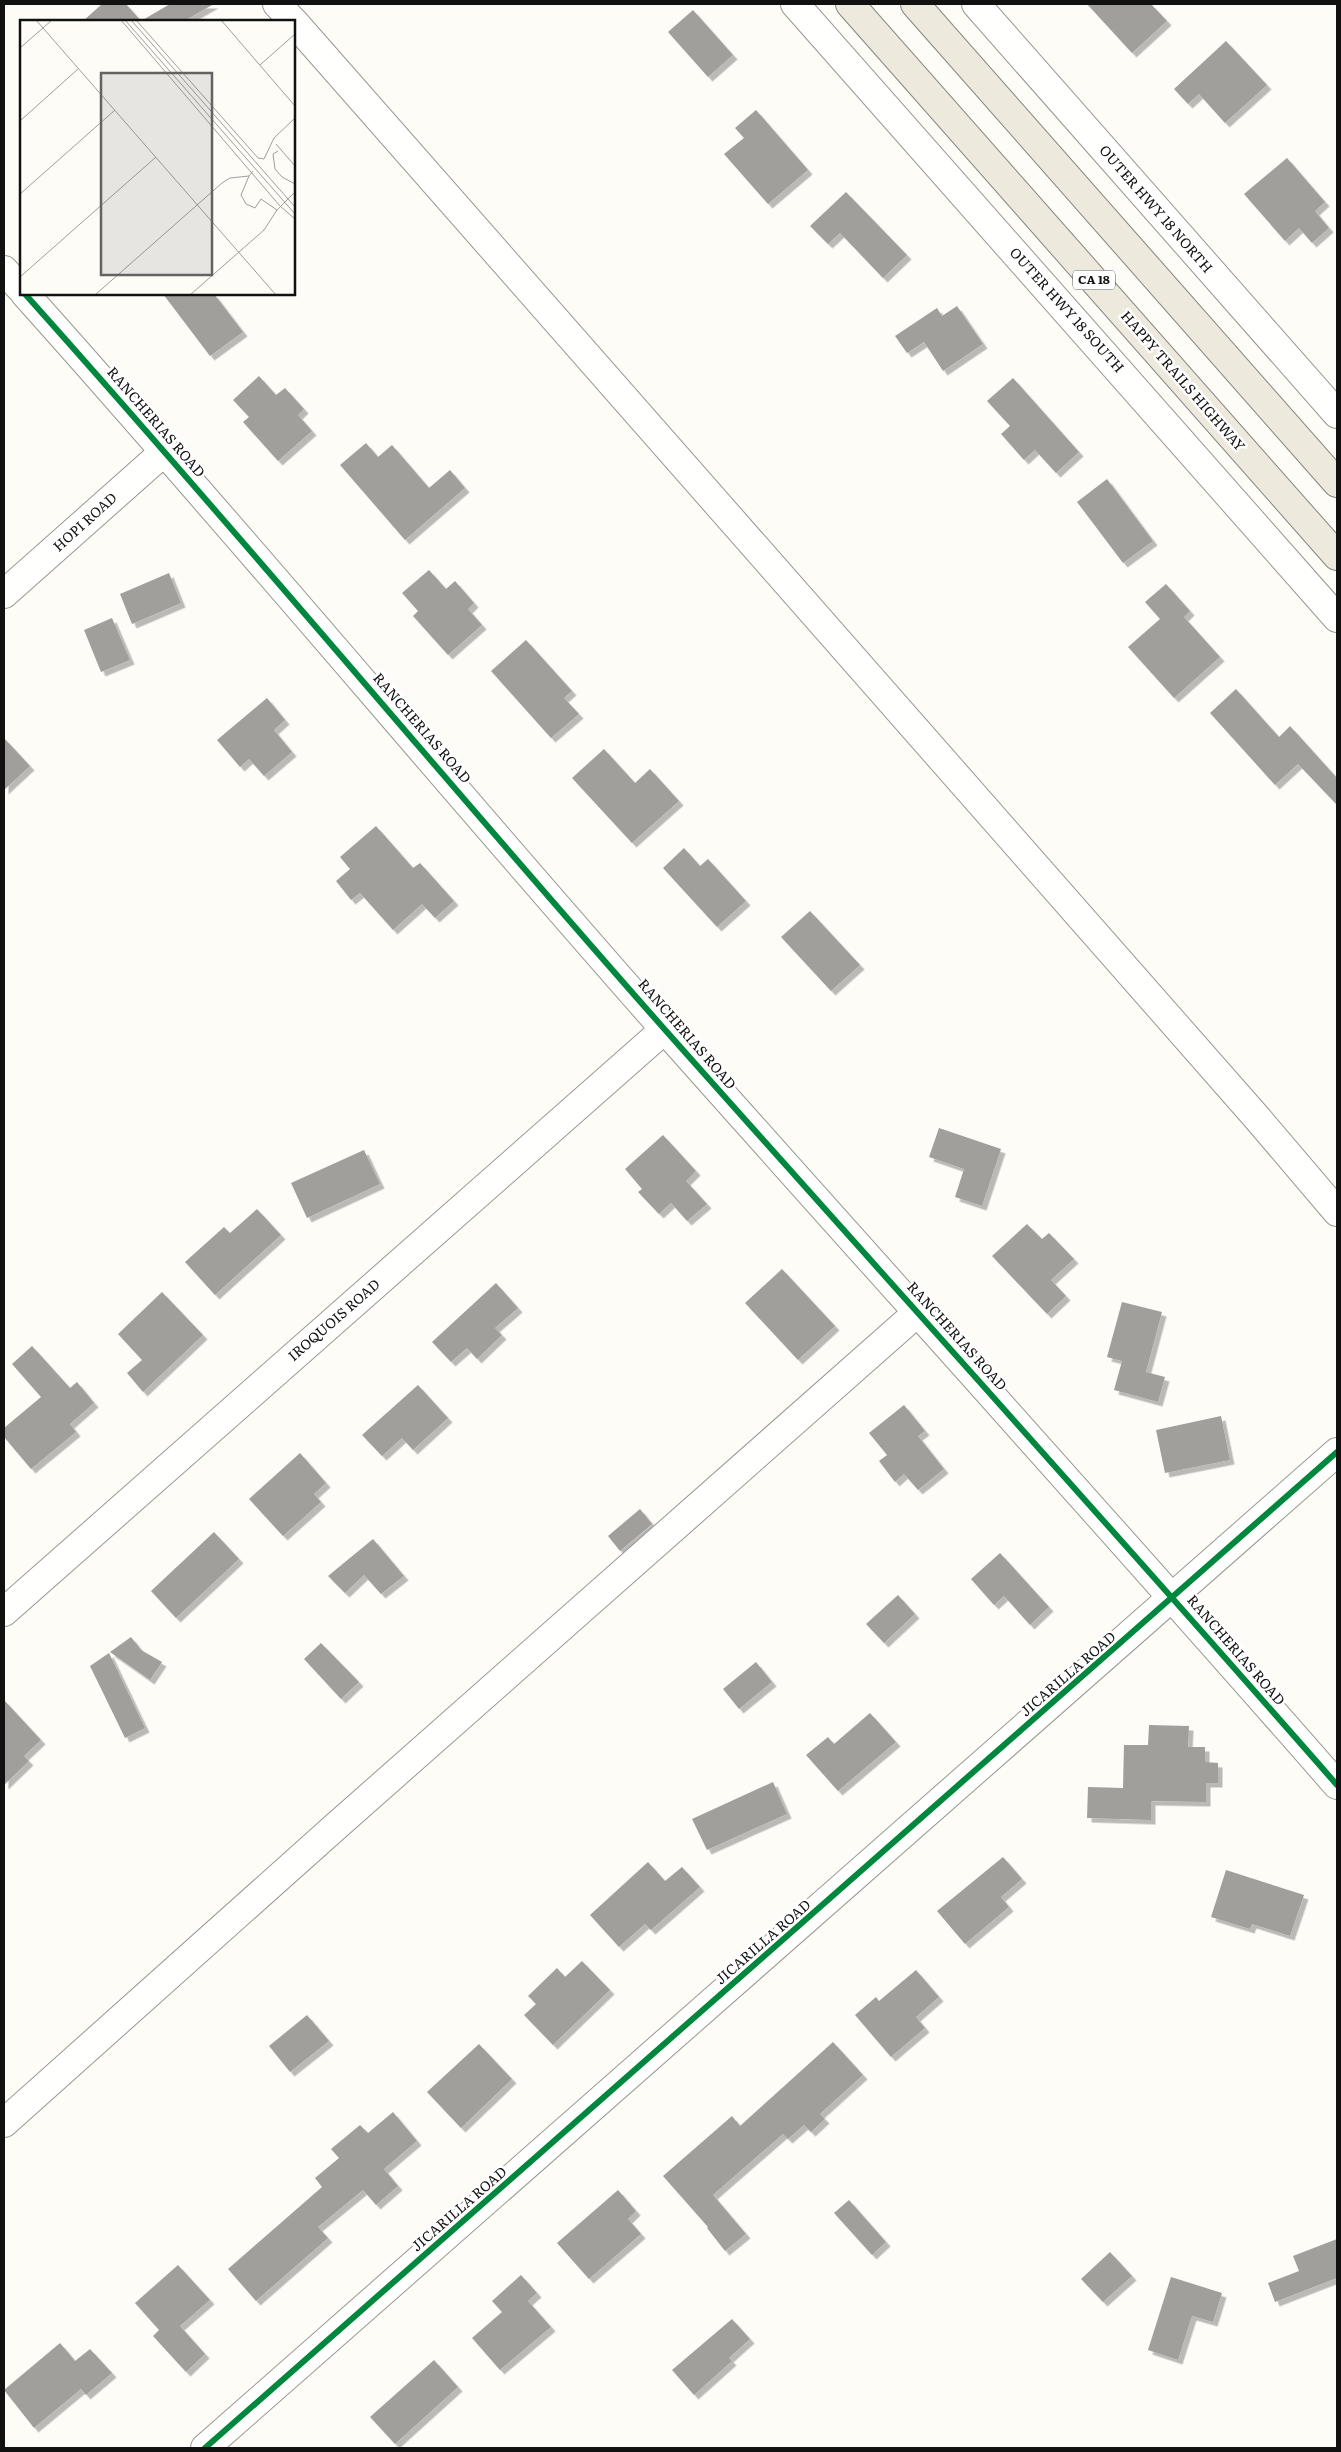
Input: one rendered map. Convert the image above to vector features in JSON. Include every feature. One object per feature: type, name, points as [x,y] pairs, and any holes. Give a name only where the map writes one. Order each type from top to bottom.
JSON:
[{"type":"main road","name":"HAPPY TRAILS HIGHWAY","points":[[850,4],[1337,556]]},
{"type":"main road","points":[[915,4],[1337,483]]},
{"type":"street","points":[[277,4],[291,20]]},
{"type":"street","name":"OUTER HWY 18 SOUTH","points":[[795,4],[1337,618]]},
{"type":"street","name":"OUTER HWY 18 NORTH","points":[[976,4],[1337,414]]},
{"type":"street","points":[[295,24],[1252,1112],[1337,1212]]},
{"type":"street","points":[[4,270],[20,288]]},
{"type":"street","name":"RANCHERIAS ROAD","points":[[26,295],[166,450],[665,1029],[1174,1598],[1337,1785]]},
{"type":"street","name":"HOPI ROAD","points":[[4,594],[166,450]]},
{"type":"street","name":"IROQUOIS ROAD","points":[[4,1612],[665,1029]]},
{"type":"street","points":[[4,2123],[334,1828],[918,1312]]},
{"type":"street","name":"JICARILLA ROAD","points":[[205,2448],[1174,1598],[1337,1452]]},
{"type":"building","points":[[102,4],[126,4],[140,20],[84,20]]},
{"type":"building","points":[[170,4],[214,4],[186,20],[143,20]]},
{"type":"building","points":[[1087,4],[1151,4],[1167,21],[1132,53]]},
{"type":"building","points":[[693,10],[733,55],[708,77],[668,32]]},
{"type":"building","points":[[1226,41],[1267,85],[1225,123],[1199,94],[1188,104],[1174,89]]},
{"type":"building","points":[[756,110],[808,170],[768,204],[724,154],[744,138],[735,128]]},
{"type":"building","points":[[1287,158],[1325,202],[1315,211],[1329,228],[1312,243],[1299,228],[1285,241],[1244,194]]},
{"type":"building","points":[[846,192],[907,255],[883,278],[840,233],[828,244],[810,226]]},
{"type":"building","points":[[164,295],[215,295],[243,332],[210,356]]},
{"type":"building","points":[[957,306],[983,344],[943,371],[924,342],[907,353],[895,336],[937,308],[942,316]]},
{"type":"building","points":[[259,376],[276,395],[285,388],[304,409],[298,415],[312,431],[278,461],[243,422],[249,417],[233,400]]},
{"type":"building","points":[[1013,378],[1079,452],[1056,473],[1035,450],[1024,460],[1001,434],[1010,426],[987,401]]},
{"type":"building","points":[[366,443],[378,457],[392,445],[429,488],[450,470],[465,488],[405,540],[340,465]]},
{"type":"building","points":[[1107,479],[1153,541],[1123,563],[1077,502]]},
{"type":"building","points":[[429,570],[446,589],[455,581],[474,603],[468,609],[482,625],[448,655],[413,616],[418,611],[402,593]]},
{"type":"building","points":[[169,573],[181,603],[132,624],[120,594]]},
{"type":"building","points":[[1166,584],[1190,611],[1184,617],[1220,657],[1174,698],[1128,647],[1160,619],[1145,602]]},
{"type":"building","points":[[112,618],[130,660],[101,672],[84,630]]},
{"type":"building","points":[[526,640],[572,691],[564,698],[579,714],[551,738],[491,671]]},
{"type":"building","points":[[1236,689],[1279,737],[1290,726],[1337,778],[1337,805],[1298,764],[1275,785],[1210,713]]},
{"type":"building","points":[[267,698],[285,720],[274,730],[292,752],[264,776],[249,759],[240,767],[217,740]]},
{"type":"building","points":[[4,738],[30,766],[4,790]]},
{"type":"building","points":[[604,749],[635,783],[650,769],[679,801],[632,843],[572,778]]},
{"type":"building","points":[[376,826],[413,868],[420,863],[454,901],[435,918],[422,904],[393,930],[360,893],[351,900],[336,881],[350,869],[340,857]]},
{"type":"building","points":[[684,848],[700,866],[708,859],[746,901],[717,927],[663,868]]},
{"type":"building","points":[[810,911],[860,965],[831,991],[781,937]]},
{"type":"building","points":[[939,1128],[1001,1149],[982,1206],[955,1197],[964,1169],[929,1157]]},
{"type":"building","points":[[663,1135],[696,1171],[686,1181],[707,1204],[687,1221],[671,1203],[659,1214],[638,1192],[642,1189],[625,1169]]},
{"type":"building","points":[[364,1150],[380,1184],[307,1218],[291,1183]]},
{"type":"building","points":[[257,1209],[281,1235],[215,1295],[185,1262],[224,1227],[230,1233]]},
{"type":"building","points":[[1027,1224],[1042,1239],[1049,1233],[1074,1259],[1051,1280],[1066,1296],[1047,1314],[992,1256]]},
{"type":"building","points":[[782,1269],[835,1326],[798,1360],[745,1303]]},
{"type":"building","points":[[496,1283],[518,1308],[495,1328],[502,1335],[477,1359],[467,1348],[451,1362],[432,1342]]},
{"type":"building","points":[[162,1292],[203,1335],[143,1392],[127,1373],[142,1360],[118,1334]]},
{"type":"building","points":[[1122,1302],[1162,1312],[1146,1372],[1165,1377],[1158,1402],[1114,1390],[1122,1361],[1107,1357]]},
{"type":"building","points":[[32,1346],[70,1388],[77,1382],[94,1403],[70,1424],[76,1432],[31,1469],[4,1437],[4,1428],[41,1397],[12,1364]]},
{"type":"building","points":[[418,1385],[448,1418],[413,1450],[402,1438],[382,1456],[362,1435]]},
{"type":"building","points":[[904,1405],[925,1431],[918,1436],[944,1469],[918,1490],[904,1474],[895,1482],[879,1461],[887,1455],[869,1433]]},
{"type":"building","points":[[1221,1416],[1230,1460],[1165,1473],[1156,1430]]},
{"type":"building","points":[[300,1453],[326,1483],[314,1494],[321,1502],[283,1536],[249,1499]]},
{"type":"building","points":[[640,1509],[652,1524],[620,1551],[608,1536]]},
{"type":"building","points":[[214,1532],[239,1559],[176,1618],[151,1591]]},
{"type":"building","points":[[373,1539],[404,1576],[381,1594],[364,1575],[345,1593],[328,1576]]},
{"type":"building","points":[[1000,1553],[1049,1607],[1030,1625],[1004,1596],[994,1605],[971,1579]]},
{"type":"building","points":[[898,1595],[915,1614],[884,1643],[866,1624]]},
{"type":"building","points":[[131,1637],[141,1650],[162,1662],[150,1680],[110,1652]]},
{"type":"building","points":[[321,1643],[359,1682],[341,1699],[304,1659]]},
{"type":"building","points":[[109,1653],[145,1728],[125,1738],[90,1666]]},
{"type":"building","points":[[756,1662],[772,1682],[739,1709],[723,1689]]},
{"type":"building","points":[[4,1700],[41,1740],[24,1756],[29,1761],[4,1785]]},
{"type":"building","points":[[870,1713],[896,1742],[838,1791],[806,1755],[828,1737],[834,1744]]},
{"type":"building","points":[[1149,1725],[1189,1726],[1188,1747],[1205,1747],[1205,1762],[1218,1763],[1218,1783],[1206,1783],[1206,1802],[1151,1801],[1151,1820],[1087,1818],[1088,1787],[1123,1788],[1124,1745],[1148,1745]]},
{"type":"building","points":[[773,1782],[787,1814],[707,1850],[692,1819]]},
{"type":"building","points":[[1003,1857],[1022,1879],[1001,1897],[1009,1907],[965,1944],[937,1911]]},
{"type":"building","points":[[648,1862],[665,1881],[682,1867],[700,1887],[651,1930],[645,1924],[619,1947],[590,1915]]},
{"type":"building","points":[[1226,1870],[1304,1895],[1290,1936],[1252,1924],[1250,1929],[1211,1917]]},
{"type":"building","points":[[582,1961],[610,1990],[553,2045],[524,2015],[536,2004],[528,1996],[557,1968],[565,1977]]},
{"type":"building","points":[[916,1970],[939,1997],[916,2017],[925,2028],[891,2057],[855,2015],[876,1997],[879,2001]]},
{"type":"building","points":[[307,2015],[329,2041],[290,2072],[269,2046]]},
{"type":"building","points":[[833,2042],[863,2075],[820,2114],[825,2119],[811,2132],[804,2125],[788,2139],[783,2134],[713,2195],[746,2234],[725,2251],[708,2227],[663,2176],[732,2116],[740,2126]]},
{"type":"building","points":[[479,2044],[512,2079],[461,2128],[427,2092]]},
{"type":"building","points":[[393,2112],[417,2141],[384,2169],[398,2186],[376,2205],[363,2190],[318,2227],[328,2238],[256,2301],[228,2269],[322,2187],[315,2178],[339,2158],[331,2149],[360,2125],[368,2133]]},
{"type":"building","points":[[618,2190],[636,2211],[628,2219],[641,2234],[589,2279],[557,2243]]},
{"type":"building","points":[[849,2200],[886,2242],[872,2255],[834,2213]]},
{"type":"building","points":[[1337,2239],[1337,2278],[1275,2302],[1268,2283],[1299,2271],[1293,2256]]},
{"type":"building","points":[[1110,2252],[1132,2276],[1103,2302],[1081,2279]]},
{"type":"building","points":[[178,2265],[210,2300],[180,2326],[205,2354],[186,2372],[153,2336],[159,2330],[135,2303]]},
{"type":"building","points":[[521,2275],[537,2293],[528,2301],[551,2327],[500,2370],[472,2338],[502,2312],[492,2301]]},
{"type":"building","points":[[1171,2277],[1222,2293],[1213,2322],[1192,2316],[1178,2360],[1148,2350]]},
{"type":"building","points":[[732,2319],[750,2339],[729,2358],[732,2361],[694,2395],[672,2370]]},
{"type":"building","points":[[60,2343],[75,2361],[90,2349],[112,2373],[86,2395],[81,2389],[34,2428],[4,2390]]},
{"type":"building","points":[[434,2360],[458,2387],[395,2444],[370,2417]]},
{"type":"cycle path","points":[[26,295],[667,1032],[1337,1785]]},
{"type":"cycle path","points":[[205,2448],[1337,1452]]}]
